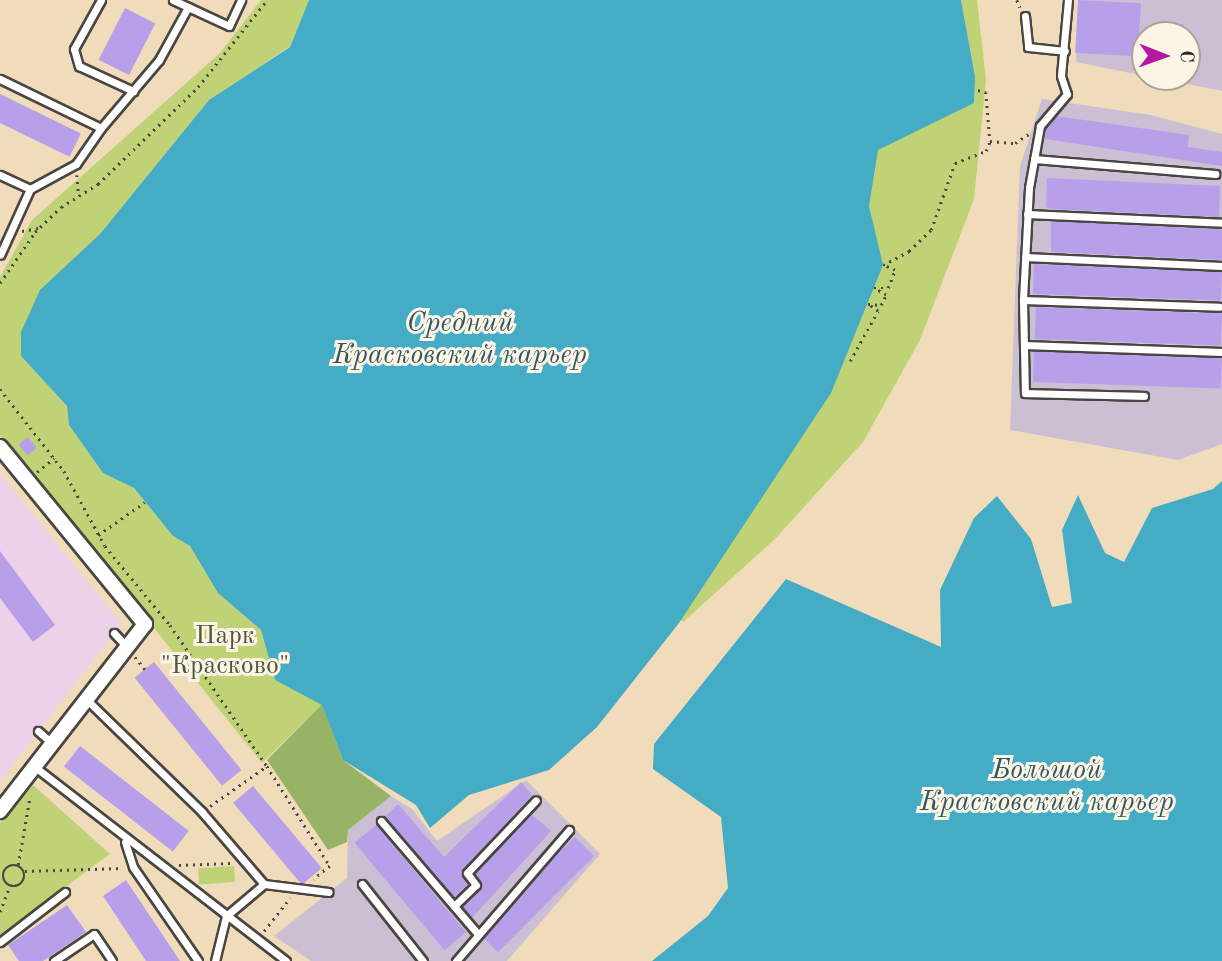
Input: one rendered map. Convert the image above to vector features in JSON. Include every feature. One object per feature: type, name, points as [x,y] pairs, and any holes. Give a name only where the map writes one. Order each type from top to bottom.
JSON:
[{"type":"street","points":[[0,447],[145,624],[0,811]]},
{"type":"lane","points":[[101,0],[74,49],[79,66],[133,91]]},
{"type":"lane","points":[[173,0],[229,26],[241,0]]},
{"type":"lane","points":[[1068,0],[1061,76],[1067,93],[1040,126],[1027,214],[1023,300],[1025,393],[1144,396]]},
{"type":"lane","points":[[0,255],[30,189],[76,164],[101,128],[159,60],[188,7]]},
{"type":"lane","points":[[1025,16],[1028,47],[1065,51]]},
{"type":"lane","points":[[0,79],[101,128]]},
{"type":"lane","points":[[1034,159],[1215,174]]},
{"type":"lane","points":[[0,174],[30,189]]},
{"type":"lane","points":[[1027,214],[1222,223]]},
{"type":"lane","points":[[1025,257],[1222,266]]},
{"type":"lane","points":[[1023,300],[1219,307]]},
{"type":"lane","points":[[1024,345],[1222,352]]},
{"type":"lane","points":[[114,634],[128,649]]},
{"type":"lane","points":[[87,700],[202,812],[264,884],[329,892]]},
{"type":"lane","points":[[38,732],[52,743]]},
{"type":"lane","points":[[35,767],[125,841],[286,961]]},
{"type":"lane","points":[[454,906],[476,885],[467,873],[536,800]]},
{"type":"lane","points":[[381,821],[477,933]]},
{"type":"lane","points":[[456,961],[477,933],[569,830]]},
{"type":"lane","points":[[125,841],[134,867],[198,961]]},
{"type":"lane","points":[[215,961],[226,916],[264,884]]},
{"type":"lane","points":[[362,884],[423,961]]},
{"type":"lane","points":[[0,942],[65,892]]},
{"type":"lane","points":[[54,961],[94,934],[112,961]]},
{"type":"path","points":[[0,283],[39,228],[98,184],[198,87],[267,0]]},
{"type":"path","points":[[850,361],[878,311],[868,304],[881,305],[886,295],[874,288],[888,288],[895,270],[883,265],[909,251],[931,230],[955,163],[986,151],[990,141],[986,92],[978,90]]},
{"type":"path","points":[[990,141],[1015,143],[1040,126]]},
{"type":"path","points":[[76,164],[79,196]]},
{"type":"path","points":[[10,233],[39,228]]},
{"type":"path","points":[[0,389],[54,458],[98,535],[170,625],[267,766],[330,866],[276,910],[259,940]]},
{"type":"path","points":[[27,480],[54,458]]},
{"type":"path","points":[[98,535],[145,502]]},
{"type":"path","points":[[128,649],[145,669]]},
{"type":"path","points":[[202,812],[267,766]]},
{"type":"path","points":[[18,865],[30,792]]},
{"type":"path","points":[[18,865],[25,871],[25,881],[19,887],[9,887],[1,876],[8,866],[18,865]]},
{"type":"path","points":[[0,912],[9,887]]},
{"type":"shaded area","points":[[1079,0],[1222,0],[1222,91],[1201,87],[1201,21],[1131,21],[1131,73],[1076,62]]},
{"type":"shaded area","points":[[1042,99],[1151,115],[1222,134],[1222,444],[1178,460],[1010,430],[1020,166]]},
{"type":"shaded area","points":[[0,474],[122,624],[0,781]]},
{"type":"shaded area","points":[[526,780],[600,854],[507,961],[311,961],[274,936],[347,878],[348,830],[391,796],[412,809],[437,841]]},
{"type":"green space","name":"Парк \"Красково\"","points":[[261,0],[309,0],[290,46],[209,100],[100,234],[41,290],[21,356],[67,406],[69,425],[103,473],[134,488],[173,536],[190,546],[218,593],[261,630],[275,680],[322,704],[262,763],[0,436],[0,277],[32,220],[220,53]]},
{"type":"green space","points":[[961,0],[977,0],[986,80],[974,199],[920,340],[863,442],[775,539],[683,622],[678,617],[865,206],[870,150],[966,29]]},
{"type":"green space","points":[[322,704],[343,760],[391,796],[348,830],[347,842],[328,850],[267,760]]},
{"type":"green space","points":[[33,785],[110,854],[0,935],[0,823]]},
{"type":"green space","points":[[234,866],[235,882],[199,884],[198,869]]},
{"type":"water","name":"Средний Красковский карьер","points":[[309,0],[961,0],[975,77],[974,103],[878,150],[869,206],[883,265],[831,393],[679,623],[597,727],[549,770],[469,795],[430,828],[416,805],[343,760],[322,705],[275,680],[261,630],[218,593],[190,546],[173,536],[134,488],[103,473],[69,425],[67,406],[21,356],[21,332],[40,290],[100,234],[209,100],[290,47]]},
{"type":"water","name":"Большой Красковский карьер","points":[[1222,481],[1222,961],[652,961],[708,916],[728,888],[721,817],[653,769],[654,744],[786,579],[941,647],[940,590],[974,518],[997,496],[1031,539],[1052,607],[1072,603],[1062,530],[1078,495],[1105,553],[1124,562],[1152,508],[1213,489]]},
{"type":"building","points":[[1078,0],[1141,3],[1140,21],[1131,21],[1131,56],[1075,53]]},
{"type":"building","points":[[125,8],[155,23],[129,75],[99,60]]},
{"type":"building","points":[[0,94],[81,133],[69,157],[0,123]]},
{"type":"building","points":[[1056,116],[1189,135],[1188,147],[1222,152],[1222,166],[1045,139],[1046,128]]},
{"type":"building","points":[[1047,178],[1220,186],[1219,217],[1051,209],[1046,207]]},
{"type":"building","points":[[1051,221],[1218,229],[1222,230],[1222,260],[1051,252]]},
{"type":"building","points":[[1034,264],[1222,271],[1221,301],[1033,294]]},
{"type":"building","points":[[1036,307],[1222,313],[1221,345],[1035,339]]},
{"type":"building","points":[[1034,351],[1222,358],[1221,389],[1033,382]]},
{"type":"building","points":[[28,437],[37,448],[27,455],[19,445]]},
{"type":"building","points":[[0,551],[55,625],[33,642],[0,598]]},
{"type":"building","points":[[154,662],[241,770],[222,786],[135,678]]},
{"type":"building","points":[[80,746],[189,831],[173,851],[64,766]]},
{"type":"building","points":[[521,782],[532,795],[463,869],[468,884],[454,897],[385,817],[398,804],[444,857]]},
{"type":"building","points":[[253,786],[322,868],[302,885],[233,803]]},
{"type":"building","points":[[531,814],[551,831],[472,918],[462,906],[482,888],[475,873]]},
{"type":"building","points":[[376,825],[466,932],[445,950],[355,843]]},
{"type":"building","points":[[575,837],[594,856],[498,952],[479,933]]},
{"type":"building","points":[[126,880],[180,961],[146,961],[103,896]]},
{"type":"building","points":[[67,905],[86,932],[43,961],[19,961],[8,945]]}]
